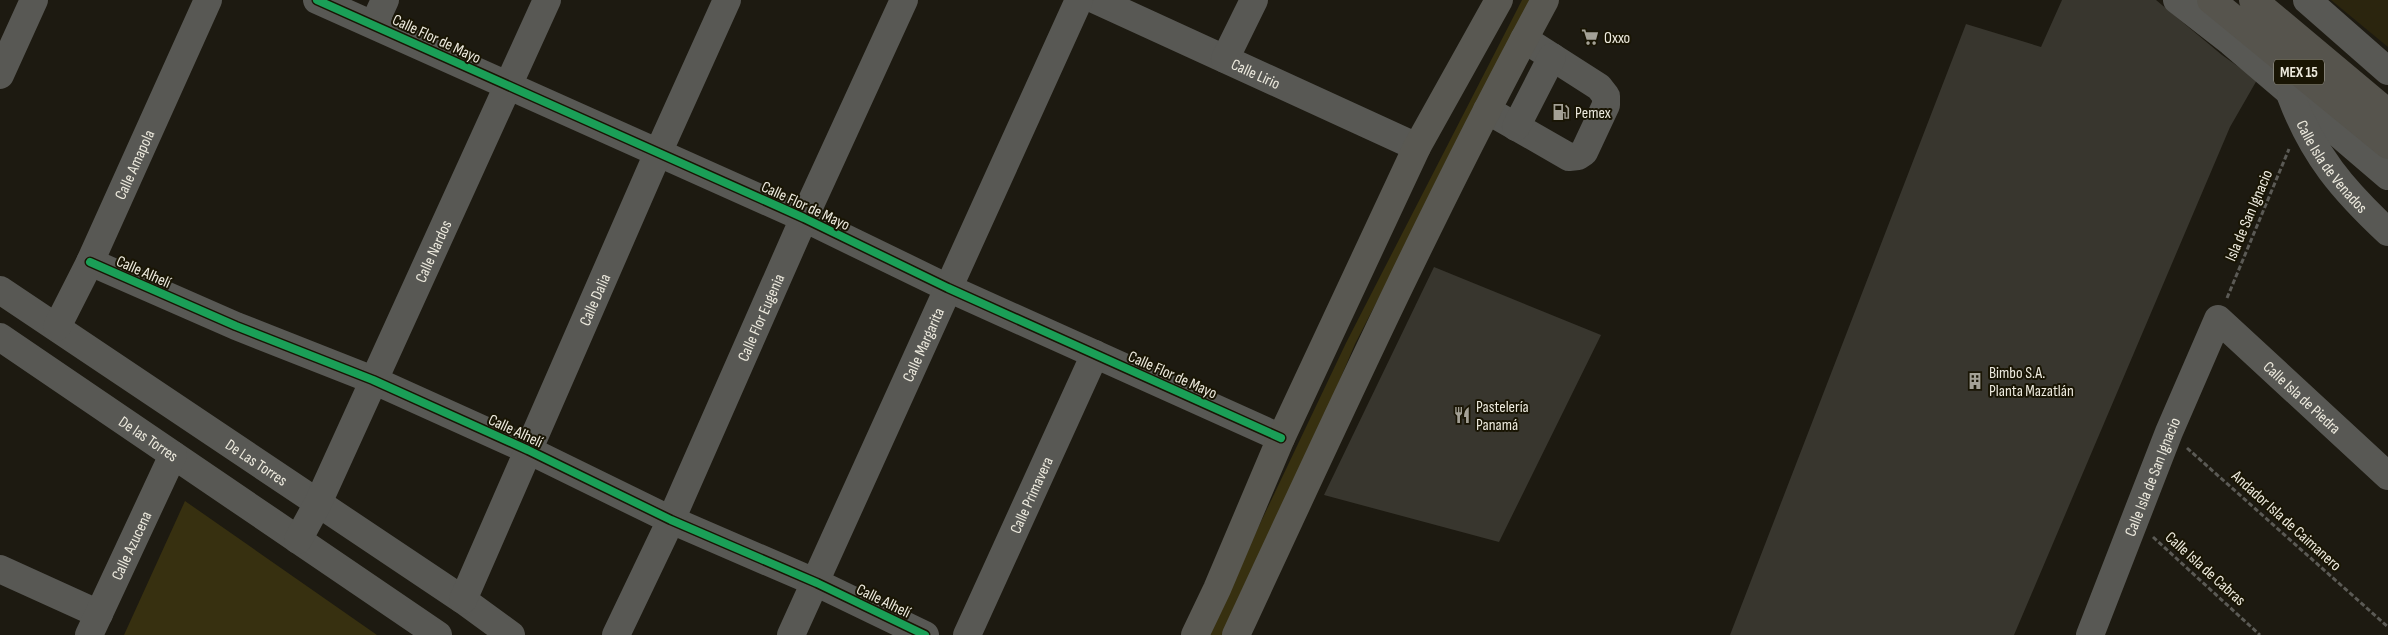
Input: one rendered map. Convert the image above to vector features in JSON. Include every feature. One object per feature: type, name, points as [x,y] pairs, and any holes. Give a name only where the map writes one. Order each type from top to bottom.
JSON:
[{"type":"highway","name":"MEX 15","points":[[2211,0],[2388,145]]},
{"type":"highway","name":"MEX 15","points":[[2253,0],[2388,113]]},
{"type":"main road","points":[[1195,635],[1217,589],[1281,438],[1417,146],[1499,0]]},
{"type":"main road","points":[[1236,635],[1422,236],[1545,0]]},
{"type":"street","points":[[0,75],[34,0]]},
{"type":"street","name":"Calle Amapola","points":[[57,327],[90,262],[208,0]]},
{"type":"street","name":"Calle Flor de Mayo","points":[[317,0],[379,12],[508,86],[804,218],[948,288],[1281,438]]},
{"type":"street","name":"Calle Nardos","points":[[318,503],[547,0]]},
{"type":"street","name":"Calle Dalia","points":[[463,600],[658,152],[727,0]]},
{"type":"street","name":"Calle Flor Eugenia","points":[[616,635],[671,520],[804,218],[904,0]]},
{"type":"street","name":"Calle Margarita","points":[[791,635],[817,583],[1079,0]]},
{"type":"street","name":"Calle Lirio","points":[[1096,0],[1417,146]]},
{"type":"street","points":[[1225,59],[1254,0]]},
{"type":"street","name":"MEX 15","points":[[2178,0],[2388,176]]},
{"type":"street","points":[[2306,0],[2388,71]]},
{"type":"street","points":[[1487,110],[1569,157],[1578,156],[1584,152],[1606,105],[1606,96],[1599,87],[1524,39]]},
{"type":"street","points":[[1516,127],[1552,57]]},
{"type":"street","name":"Calle Isla de Venados","points":[[2290,92],[2300,121],[2309,139],[2340,185],[2388,232]]},
{"type":"street","name":"Calle Alhelí","points":[[90,262],[236,326],[373,380],[528,450],[671,520],[817,583],[925,635]]},
{"type":"street","name":"De Las Torres","points":[[0,290],[463,600],[511,635]]},
{"type":"street","name":"Calle Isla de San Ignacio","points":[[2090,635],[2169,432],[2218,319]]},
{"type":"street","name":"Calle Isla de Piedra","points":[[2218,319],[2383,459]]},
{"type":"street","name":"De las Torres","points":[[0,336],[438,635]]},
{"type":"street","name":"Calle Primavera","points":[[967,635],[1095,354]]},
{"type":"street","name":"Calle Azucena","points":[[94,624],[173,455]]},
{"type":"street","points":[[298,540],[318,503]]},
{"type":"street","points":[[0,569],[94,624]]},
{"type":"shaded area","points":[[1522,0],[1532,0],[1355,344],[1316,436],[1224,635],[1207,635],[1346,343]]},
{"type":"shaded area","points":[[2331,0],[2388,0],[2388,47]]},
{"type":"shaded area","points":[[185,501],[377,635],[124,635]]},
{"type":"building","name":"Bimbo S.A. Planta Mazatlán","points":[[2062,0],[2156,0],[2222,55],[2257,80],[2230,127],[2014,635],[1730,635],[1966,24],[2041,47]]},
{"type":"building","name":"Pastelería Panamá","points":[[1434,267],[1601,335],[1499,542],[1324,495]]},
{"type":"cycle path","points":[[317,0],[804,218],[948,288],[1281,438]]},
{"type":"cycle path","points":[[90,262],[236,326],[373,380],[528,450],[671,520],[817,583],[925,635]]},
{"type":"place","name":"Oxxo","points":[[1590,37]]},
{"type":"place","name":"Pemex","points":[[1561,112]]},
{"type":"place","name":"Bimbo S.A. Planta Mazatlán","points":[[1975,381]]},
{"type":"place","name":"Pastelería Panamá","points":[[1462,415]]}]
